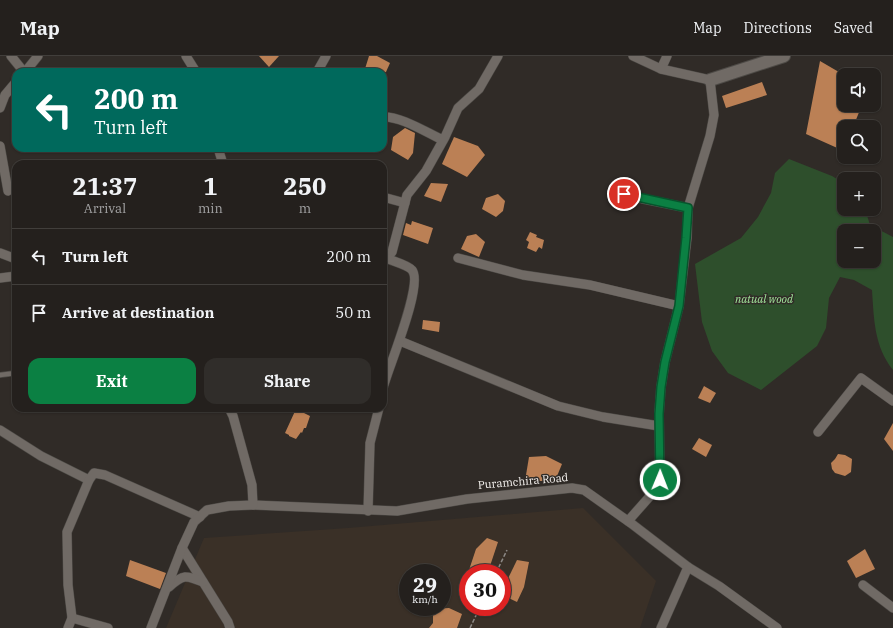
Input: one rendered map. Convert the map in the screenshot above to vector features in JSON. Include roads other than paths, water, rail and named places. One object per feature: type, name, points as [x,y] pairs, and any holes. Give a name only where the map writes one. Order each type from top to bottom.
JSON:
[{"type":"street","points":[[11,56],[21,68]]},
{"type":"street","points":[[28,68],[38,56]]},
{"type":"street","points":[[186,56],[194,68]]},
{"type":"street","points":[[319,68],[326,56]]},
{"type":"street","points":[[387,258],[392,252],[407,195],[426,171],[458,108],[479,89],[498,56]]},
{"type":"street","points":[[633,56],[661,69],[710,80],[784,56]]},
{"type":"street","points":[[661,69],[667,56]]},
{"type":"street","points":[[628,521],[651,495],[660,480],[661,387],[665,362],[679,306],[688,208],[710,136],[714,115],[710,80]]},
{"type":"street","points":[[0,108],[5,95],[12,87]]},
{"type":"street","points":[[387,117],[404,122],[443,140]]},
{"type":"street","points":[[0,146],[8,191],[0,188]]},
{"type":"street","points":[[624,194],[688,208]]},
{"type":"street","points":[[387,198],[405,203]]},
{"type":"street","points":[[0,253],[12,258]]},
{"type":"street","points":[[458,258],[523,275],[590,285],[679,306]]},
{"type":"street","points":[[387,261],[411,269],[415,276],[409,310],[387,377]]},
{"type":"street","points":[[0,278],[12,276]]},
{"type":"street","points":[[400,341],[558,406],[603,417],[660,426]]},
{"type":"street","points":[[818,432],[861,378],[893,401]]},
{"type":"street","points":[[231,412],[252,485],[253,505]]},
{"type":"street","points":[[368,511],[370,443],[377,412]]},
{"type":"street","points":[[0,430],[41,456],[89,480]]},
{"type":"street","points":[[68,628],[72,618],[68,585],[67,532],[89,480],[94,473],[105,476],[200,518]]},
{"type":"street","name":"Puramchira Road","points":[[200,518],[207,510],[229,506],[253,505],[368,511],[397,511],[467,499],[572,488],[584,490],[776,628]]},
{"type":"street","points":[[151,628],[182,548],[194,522],[200,518]]},
{"type":"street","points":[[182,548],[228,622],[230,628]]},
{"type":"street","points":[[661,628],[688,566]]},
{"type":"street","points":[[167,589],[179,578],[191,577],[203,582]]},
{"type":"street","points":[[863,585],[893,608]]},
{"type":"street","points":[[72,618],[108,628]]},
{"type":"lane","points":[[0,375],[12,374]]},
{"type":"park label","name":"natual wood","points":[[764,299]]}]
